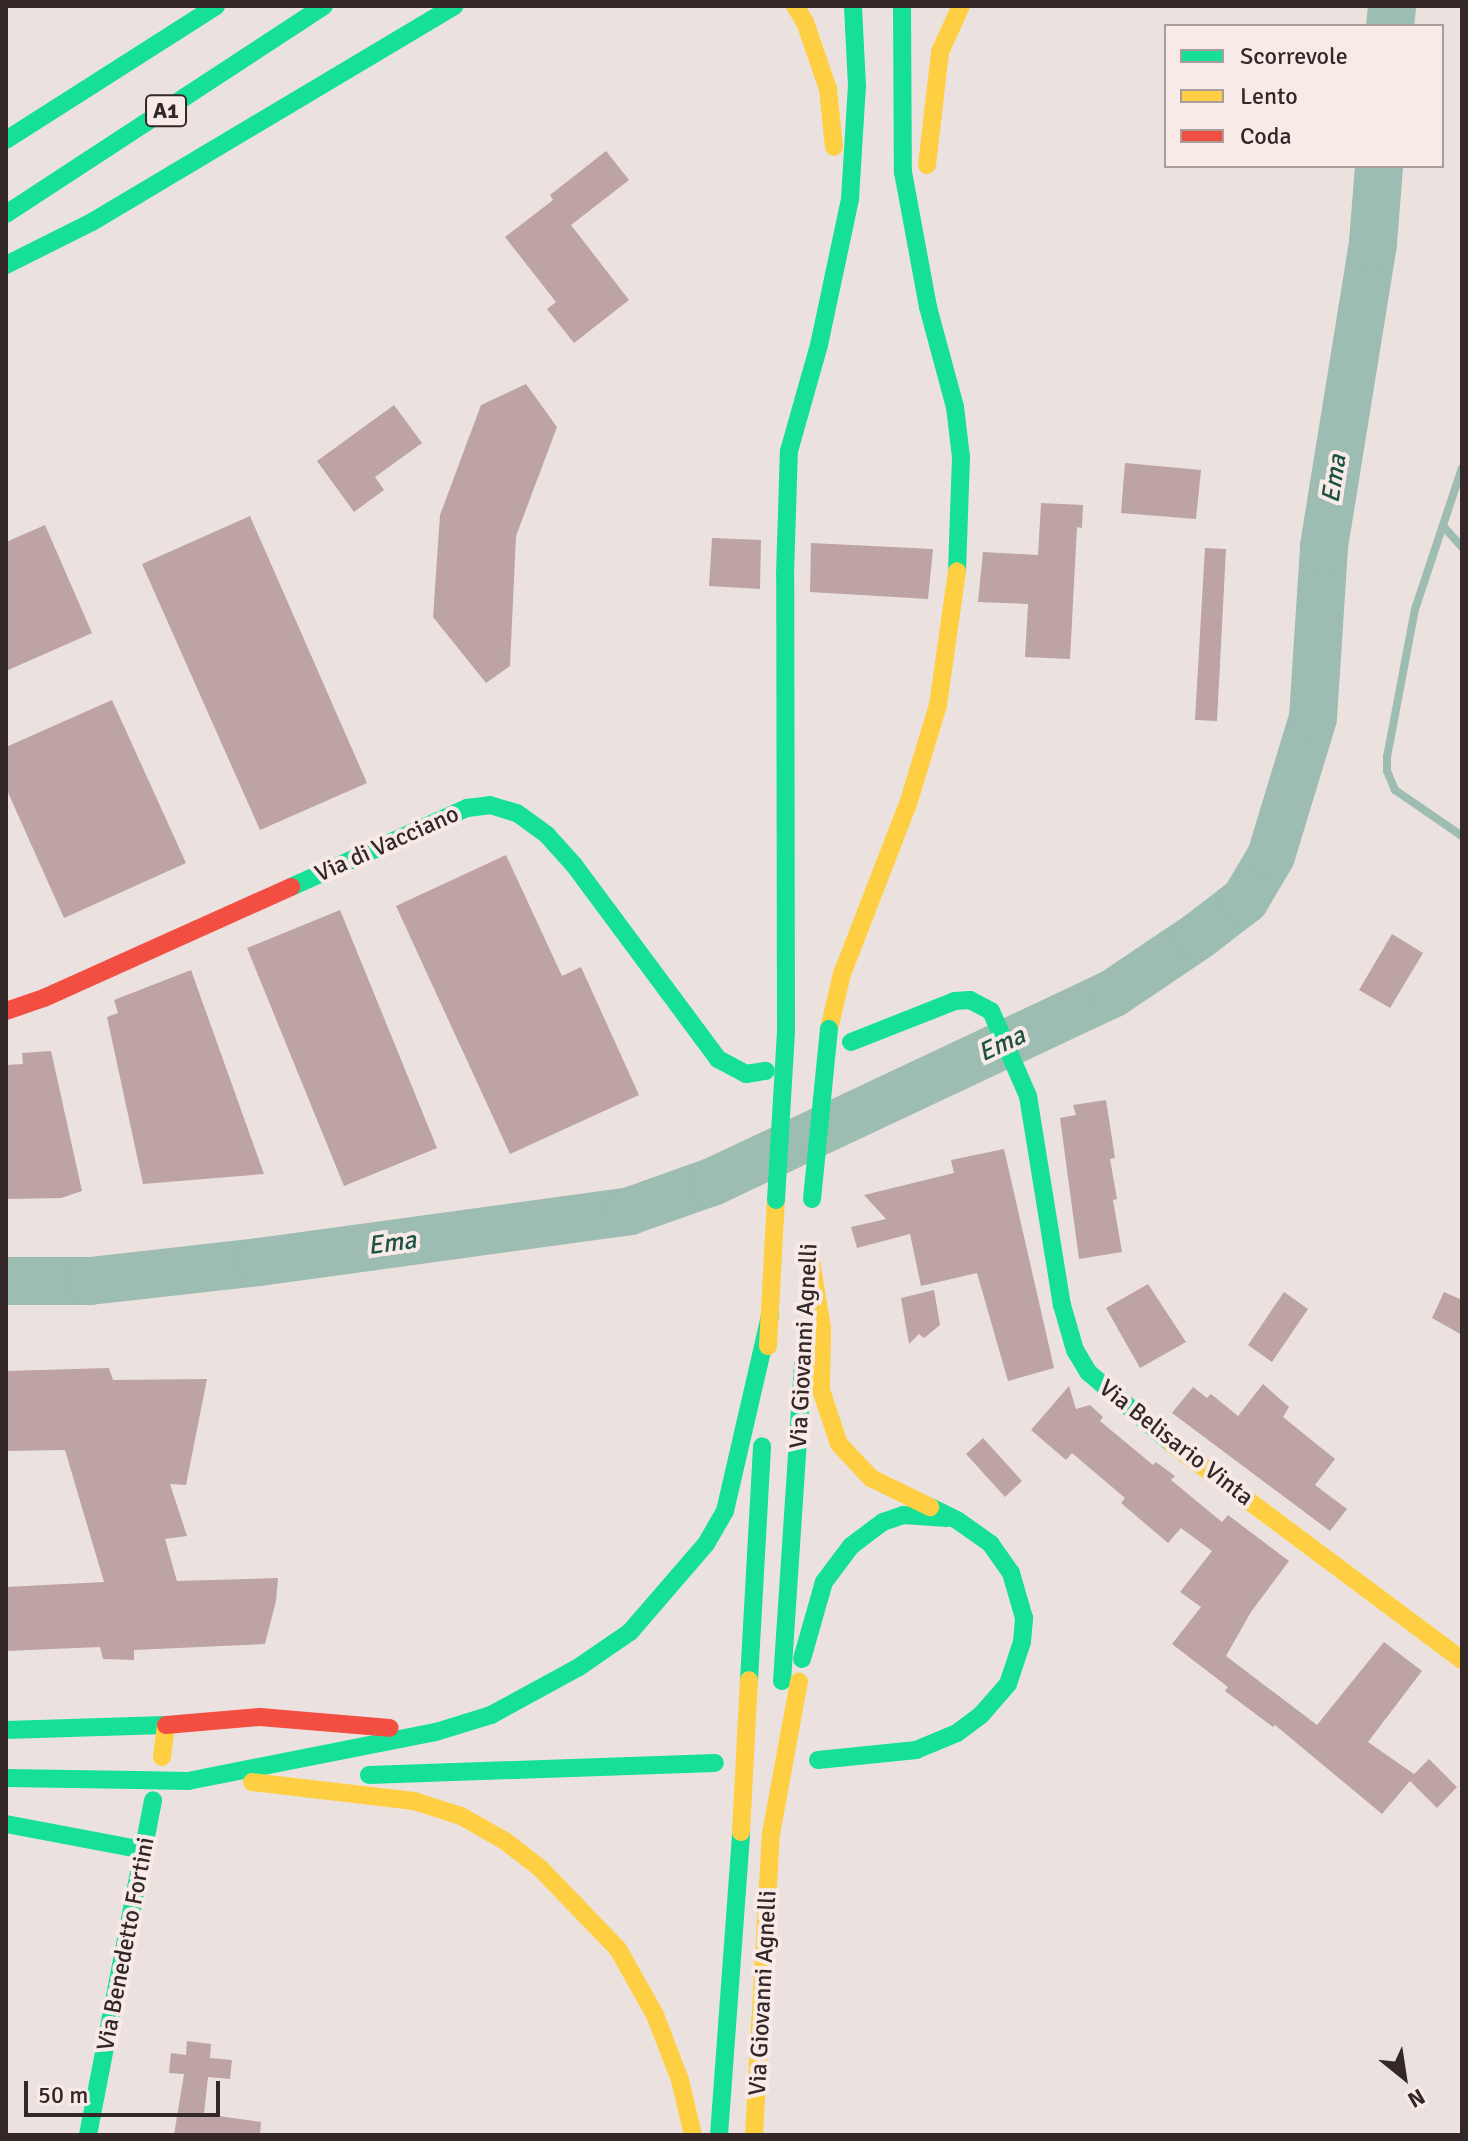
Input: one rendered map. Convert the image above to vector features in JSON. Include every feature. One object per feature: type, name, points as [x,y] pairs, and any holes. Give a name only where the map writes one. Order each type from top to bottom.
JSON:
[{"type":"main road","name":"A1","points":[[6,140],[216,6]]},
{"type":"main road","name":"A1","points":[[6,214],[324,6]]},
{"type":"main road","points":[[6,265],[92,222],[455,6]]},
{"type":"main road","points":[[795,6],[810,35],[828,89],[833,121],[837,257]]},
{"type":"main road","points":[[837,257],[850,199],[856,114],[853,6]]},
{"type":"main road","points":[[812,1206],[829,1029],[842,974],[908,804],[938,705],[957,576],[961,457],[955,407],[928,307],[903,172],[902,6]]},
{"type":"main road","points":[[928,307],[927,141],[940,52],[961,6]]},
{"type":"main road","name":"Via Giovanni Agnelli","points":[[719,2135],[741,1832],[786,1031],[785,575],[789,451],[819,345],[837,257]]},
{"type":"main road","name":"Via di Vacciano","points":[[6,1011],[44,998],[467,808],[490,805],[517,813],[554,843],[718,1059],[746,1074],[766,1071]]},
{"type":"main road","name":"Via Belisario Vinta","points":[[851,1042],[947,1004],[970,1000],[982,1004],[998,1020],[1022,1076],[1062,1305],[1075,1350],[1088,1372],[1163,1437],[1462,1660]]},
{"type":"main road","name":"Via Giovanni Agnelli","points":[[754,2135],[771,1834],[790,1681],[810,1248],[822,1328],[821,1390],[839,1444],[871,1478],[957,1520]]},
{"type":"main road","points":[[188,1781],[436,1732],[491,1715],[579,1667],[630,1632],[706,1544],[725,1511],[770,1316]]},
{"type":"main road","points":[[790,1681],[824,1582],[851,1546],[883,1522],[903,1515],[957,1520],[977,1532],[1003,1558],[1019,1593],[1024,1618],[1022,1642],[1008,1684],[981,1715],[957,1733],[916,1750],[873,1758],[818,1760]]},
{"type":"main road","points":[[6,1730],[166,1725],[260,1717],[436,1732]]},
{"type":"main road","points":[[162,1757],[166,1725]]},
{"type":"main road","points":[[6,1778],[255,1782],[715,1763]]},
{"type":"main road","points":[[255,1782],[414,1801],[461,1816],[505,1841],[540,1868],[618,1949],[655,2015],[680,2080],[693,2135]]},
{"type":"main road","name":"Via Benedetto Fortini","points":[[88,2135],[153,1800]]},
{"type":"main road","points":[[6,1824],[144,1850]]},
{"type":"building","points":[[606,151],[629,180],[571,225],[629,300],[574,343],[547,309],[556,302],[505,237],[553,200],[550,195]]},
{"type":"building","points":[[526,384],[557,427],[516,536],[510,666],[486,683],[433,617],[440,515],[481,405]]},
{"type":"building","points":[[394,405],[422,443],[375,477],[384,490],[354,512],[317,461]]},
{"type":"building","points":[[1125,463],[1201,470],[1196,519],[1121,513]]},
{"type":"building","points":[[1041,503],[1083,505],[1082,528],[1077,527],[1070,659],[1025,657],[1028,604],[978,602],[983,552],[1038,555]]},
{"type":"building","points":[[250,516],[367,783],[260,830],[142,564]]},
{"type":"building","points":[[45,525],[92,633],[6,671],[6,542]]},
{"type":"building","points":[[712,538],[761,540],[760,589],[709,586]]},
{"type":"building","points":[[811,543],[933,549],[928,599],[810,592]]},
{"type":"building","points":[[1205,548],[1226,549],[1217,721],[1195,720]]},
{"type":"building","points":[[112,700],[186,863],[64,918],[6,788],[6,747]]},
{"type":"building","points":[[506,855],[562,976],[581,967],[639,1095],[510,1154],[396,906]]},
{"type":"building","points":[[340,910],[437,1148],[344,1186],[247,948]]},
{"type":"building","points":[[1392,934],[1423,953],[1390,1008],[1359,990]]},
{"type":"building","points":[[191,970],[264,1174],[143,1184],[107,1017],[118,1013],[114,1000]]},
{"type":"building","points":[[51,1051],[82,1191],[61,1198],[6,1199],[6,1065],[23,1064],[22,1053]]},
{"type":"building","points":[[1106,1100],[1115,1158],[1110,1159],[1117,1199],[1113,1200],[1122,1252],[1079,1259],[1060,1118],[1076,1115],[1073,1105]]},
{"type":"building","points":[[1004,1149],[1054,1368],[1008,1381],[977,1273],[921,1286],[910,1234],[857,1248],[851,1227],[886,1219],[864,1195],[954,1173],[951,1160]]},
{"type":"building","points":[[1148,1284],[1186,1342],[1140,1368],[1106,1308]]},
{"type":"building","points":[[934,1290],[940,1325],[924,1338],[919,1334],[909,1344],[901,1298]]},
{"type":"building","points":[[1284,1292],[1308,1309],[1272,1362],[1248,1345]]},
{"type":"building","points":[[1444,1292],[1462,1300],[1462,1335],[1432,1318]]},
{"type":"building","points":[[109,1368],[113,1380],[207,1379],[186,1485],[170,1484],[187,1536],[165,1539],[177,1581],[278,1578],[276,1601],[265,1644],[134,1650],[134,1660],[103,1659],[100,1647],[6,1651],[6,1587],[104,1582],[65,1450],[6,1451],[6,1371]]},
{"type":"building","points":[[1263,1384],[1289,1407],[1283,1417],[1335,1459],[1315,1485],[1347,1509],[1330,1531],[1172,1413],[1193,1387],[1207,1398],[1211,1394],[1238,1416]]},
{"type":"building","points":[[1069,1386],[1076,1409],[1090,1405],[1103,1417],[1100,1421],[1153,1465],[1156,1462],[1175,1476],[1171,1480],[1222,1522],[1228,1515],[1289,1561],[1251,1612],[1226,1656],[1317,1725],[1384,1642],[1422,1671],[1368,1742],[1414,1774],[1429,1759],[1457,1787],[1437,1808],[1410,1781],[1382,1814],[1275,1725],[1273,1727],[1225,1691],[1228,1687],[1172,1644],[1201,1607],[1180,1592],[1212,1551],[1181,1528],[1168,1543],[1121,1503],[1125,1498],[1072,1453],[1066,1460],[1031,1430]]},
{"type":"building","points":[[983,1438],[1022,1481],[1005,1497],[966,1454]]},
{"type":"building","points":[[187,2041],[211,2044],[210,2058],[232,2060],[230,2079],[208,2077],[204,2114],[261,2122],[260,2135],[174,2135],[184,2074],[169,2073],[171,2053],[186,2055]]},
{"type":"waterway","name":"Ema","points":[[1390,24],[1392,6]]},
{"type":"waterway","name":"Ema","points":[[6,1281],[90,1281],[259,1262],[630,1211],[712,1182],[1112,994],[1245,900],[1271,856],[1313,718],[1324,546],[1373,243],[1379,168]]},
{"type":"waterway","points":[[1462,468],[1415,609],[1387,757],[1387,771],[1395,790],[1462,836]]},
{"type":"waterway","points":[[1443,526],[1462,547]]},
{"type":"traffic: fast","points":[[6,140],[216,6]]},
{"type":"traffic: fast","points":[[6,214],[324,6]]},
{"type":"traffic: fast","points":[[6,265],[92,222],[455,6]]},
{"type":"traffic: fast","points":[[786,1031],[785,575],[789,451],[819,345],[850,199],[857,86],[853,6]]},
{"type":"traffic: fast","points":[[902,6],[903,172],[928,307],[955,407],[961,457],[957,571]]},
{"type":"traffic: fast","points":[[291,887],[467,808],[490,805],[517,813],[547,835],[574,865],[718,1059],[746,1074],[766,1071]]},
{"type":"traffic: fast","points":[[851,1042],[955,1001],[970,1000],[991,1011],[1028,1096],[1062,1305],[1075,1350],[1088,1372],[1171,1443]]},
{"type":"traffic: fast","points":[[812,1199],[829,1029]]},
{"type":"traffic: fast","points":[[776,1200],[786,1031]]},
{"type":"traffic: fast","points":[[188,1781],[436,1732],[491,1715],[579,1667],[630,1632],[706,1544],[725,1511],[770,1316]]},
{"type":"traffic: fast","points":[[782,1681],[803,1365]]},
{"type":"traffic: fast","points":[[749,1680],[762,1446]]},
{"type":"traffic: fast","points":[[818,1760],[916,1750],[957,1733],[981,1715],[1008,1684],[1022,1642],[1024,1618],[1011,1573],[991,1544],[957,1520],[930,1507]]},
{"type":"traffic: fast","points":[[802,1659],[824,1582],[851,1546],[883,1522],[903,1515],[947,1518]]},
{"type":"traffic: fast","points":[[6,1730],[166,1725]]},
{"type":"traffic: fast","points":[[369,1775],[715,1763]]},
{"type":"traffic: fast","points":[[6,1778],[137,1780]]},
{"type":"traffic: fast","points":[[137,1780],[188,1781]]},
{"type":"traffic: fast","points":[[88,2135],[153,1800]]},
{"type":"traffic: fast","points":[[6,1824],[144,1850]]},
{"type":"traffic: fast","points":[[719,2135],[741,1832]]},
{"type":"traffic: slow","points":[[795,6],[805,22],[828,89],[834,147]]},
{"type":"traffic: slow","points":[[927,165],[940,52],[961,6]]},
{"type":"traffic: slow","points":[[829,1029],[842,974],[908,804],[938,705],[957,571]]},
{"type":"traffic: slow","points":[[768,1346],[776,1200]]},
{"type":"traffic: slow","points":[[810,1255],[822,1328],[821,1390],[839,1444],[871,1478],[930,1507]]},
{"type":"traffic: slow","points":[[1171,1443],[1462,1660]]},
{"type":"traffic: slow","points":[[741,1832],[749,1680]]},
{"type":"traffic: slow","points":[[771,1834],[799,1682]]},
{"type":"traffic: slow","points":[[162,1757],[166,1725]]},
{"type":"traffic: slow","points":[[252,1782],[414,1801],[461,1816],[505,1841],[540,1868],[618,1949],[655,2015],[680,2080],[693,2135]]},
{"type":"traffic: slow","points":[[754,2135],[771,1834]]},
{"type":"traffic: jam","points":[[6,1011],[44,998],[291,887]]},
{"type":"traffic: jam","points":[[166,1725],[260,1717],[390,1728]]}]
